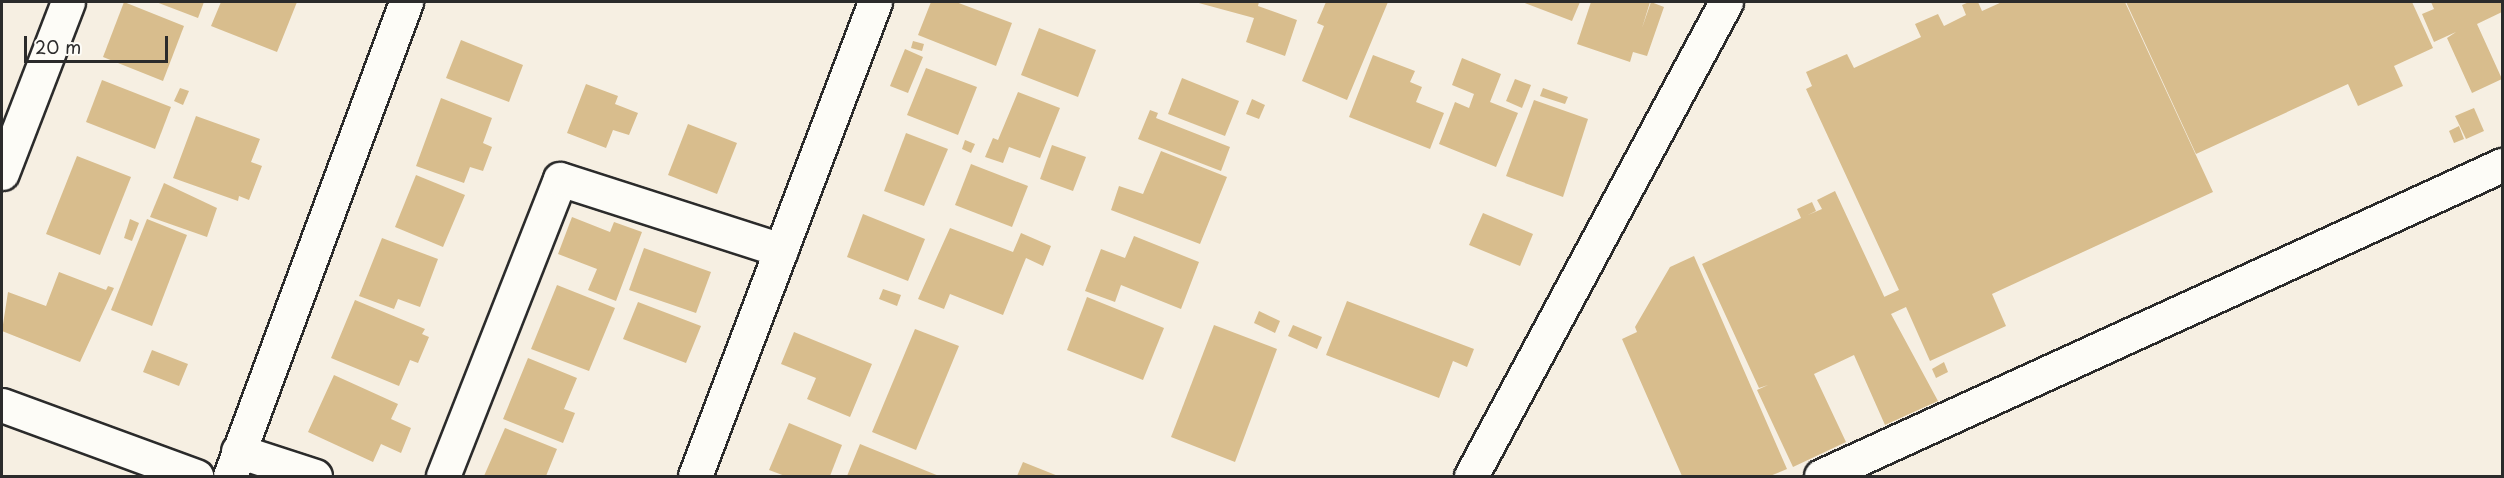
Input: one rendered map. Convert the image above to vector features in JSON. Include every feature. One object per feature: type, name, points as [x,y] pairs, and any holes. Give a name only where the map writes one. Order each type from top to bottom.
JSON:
[{"type":"street","points":[[2,173],[68,2]]},
{"type":"street","points":[[315,477],[234,464],[406,2]]},
{"type":"street","points":[[694,477],[875,2]]},
{"type":"street","points":[[1471,477],[1726,2]]},
{"type":"street","points":[[1821,477],[2502,165]]},
{"type":"street","points":[[443,477],[560,179],[781,250]]},
{"type":"street","points":[[2,405],[196,477]]},
{"type":"building","points":[[124,2],[184,26],[163,81],[103,57]]},
{"type":"building","points":[[156,2],[204,2],[198,18]]},
{"type":"building","points":[[221,2],[297,2],[277,52],[211,26]]},
{"type":"building","points":[[931,2],[956,2],[1012,23],[996,66],[918,35]]},
{"type":"building","points":[[1195,2],[1259,2],[1258,6],[1297,20],[1285,56],[1246,42],[1254,18]]},
{"type":"building","points":[[1326,2],[1388,2],[1347,100],[1302,81],[1324,26],[1317,23]]},
{"type":"building","points":[[1522,2],[1580,2],[1572,21]]},
{"type":"building","points":[[1591,2],[1650,2],[1642,28],[1651,2],[1664,7],[1647,56],[1633,52],[1630,62],[1577,44]]},
{"type":"building","points":[[1969,2],[1978,2],[1982,11],[2002,2],[2125,2],[2213,192],[1992,294],[2006,326],[1930,361],[1906,307],[1891,314],[1938,401],[1885,425],[1854,355],[1814,374],[1846,442],[1793,467],[1757,390],[1768,385],[1759,388],[1702,264],[1801,218],[1797,209],[1812,202],[1816,211],[1808,215],[1822,209],[1817,200],[1835,191],[1884,297],[1899,290],[1806,89],[1812,86],[1806,72],[1847,54],[1854,68],[1921,37],[1915,24],[1938,14],[1944,26],[1966,15],[1962,5]]},
{"type":"building","points":[[2126,2],[2412,2],[2433,48],[2394,66],[2403,86],[2358,106],[2348,84],[2196,154]]},
{"type":"building","points":[[2431,2],[2502,2],[2502,12],[2477,24],[2502,79],[2472,93],[2447,38],[2456,32],[2434,42],[2422,14],[2434,9]]},
{"type":"building","points":[[1039,28],[1096,50],[1078,97],[1021,75]]},
{"type":"building","points":[[461,40],[523,65],[509,102],[446,78]]},
{"type":"building","points":[[913,41],[924,44],[922,51],[911,48]]},
{"type":"building","points":[[905,49],[923,57],[908,93],[890,86]]},
{"type":"building","points":[[1373,55],[1415,71],[1410,82],[1422,87],[1416,102],[1444,113],[1430,149],[1349,117]]},
{"type":"building","points":[[1462,58],[1501,74],[1490,102],[1518,113],[1496,167],[1439,144],[1455,102],[1469,108],[1474,94],[1452,85]]},
{"type":"building","points":[[926,68],[977,87],[958,135],[907,115]]},
{"type":"building","points":[[1182,78],[1239,101],[1225,136],[1168,114]]},
{"type":"building","points":[[1515,79],[1531,85],[1522,108],[1506,101]]},
{"type":"building","points":[[102,80],[171,107],[155,149],[86,122]]},
{"type":"building","points":[[586,84],[618,96],[615,104],[638,113],[629,135],[613,130],[606,148],[567,133]]},
{"type":"building","points":[[180,88],[189,91],[183,105],[174,101]]},
{"type":"building","points":[[1543,88],[1568,97],[1565,104],[1540,96]]},
{"type":"building","points":[[1018,92],[1060,108],[1040,158],[1009,147],[1003,163],[985,157],[993,138],[998,140]]},
{"type":"building","points":[[441,98],[492,118],[483,143],[492,147],[483,171],[470,167],[464,183],[416,166]]},
{"type":"building","points":[[1252,99],[1265,105],[1259,119],[1246,114]]},
{"type":"building","points":[[1534,100],[1588,119],[1563,197],[1506,176]]},
{"type":"building","points":[[2474,108],[2484,131],[2466,139],[2455,116]]},
{"type":"building","points":[[1150,110],[1158,113],[1156,118],[1230,147],[1221,171],[1138,139]]},
{"type":"building","points":[[196,116],[260,139],[251,162],[262,166],[249,200],[239,196],[238,201],[173,178]]},
{"type":"building","points":[[688,124],[737,143],[717,194],[668,175]]},
{"type":"building","points":[[2459,126],[2464,139],[2454,143],[2449,131]]},
{"type":"building","points":[[906,133],[948,149],[924,206],[884,191]]},
{"type":"building","points":[[965,140],[975,144],[971,153],[962,149]]},
{"type":"building","points":[[1052,145],[1086,157],[1073,191],[1040,179]]},
{"type":"building","points":[[1161,151],[1227,177],[1200,244],[1111,210],[1119,186],[1143,194]]},
{"type":"building","points":[[77,156],[131,177],[100,255],[46,234]]},
{"type":"building","points":[[971,164],[1028,186],[1012,227],[955,205]]},
{"type":"building","points":[[416,175],[465,195],[443,247],[395,227]]},
{"type":"building","points":[[164,183],[217,208],[207,237],[150,217]]},
{"type":"building","points":[[1483,213],[1533,234],[1520,266],[1469,245]]},
{"type":"building","points":[[863,214],[925,239],[908,281],[847,257]]},
{"type":"building","points":[[572,217],[610,232],[614,222],[642,232],[616,301],[588,290],[597,269],[558,254]]},
{"type":"building","points":[[130,219],[139,223],[132,241],[124,238]]},
{"type":"building","points":[[147,219],[187,235],[152,326],[111,310]]},
{"type":"building","points":[[950,228],[1013,252],[1021,233],[1051,246],[1043,266],[1026,258],[1003,315],[950,294],[944,309],[918,299]]},
{"type":"building","points":[[1134,236],[1199,262],[1181,309],[1121,285],[1115,302],[1085,291],[1101,249],[1125,258]]},
{"type":"building","points":[[382,238],[438,259],[420,307],[398,299],[394,309],[359,296]]},
{"type":"building","points":[[644,248],[711,272],[696,313],[629,290]]},
{"type":"building","points":[[1694,256],[1787,469],[1770,476],[1682,476],[1622,339],[1637,332],[1635,327],[1670,267]]},
{"type":"building","points":[[59,272],[106,290],[108,286],[114,288],[80,362],[2,331],[8,292],[46,306]]},
{"type":"building","points":[[557,285],[615,308],[589,371],[531,349]]},
{"type":"building","points":[[883,289],[901,295],[897,306],[879,299]]},
{"type":"building","points":[[1087,297],[1164,328],[1143,380],[1067,350]]},
{"type":"building","points":[[355,300],[425,329],[422,334],[429,337],[418,363],[410,360],[399,386],[331,358]]},
{"type":"building","points":[[1347,301],[1474,349],[1467,367],[1453,361],[1439,398],[1326,355]]},
{"type":"building","points":[[638,302],[701,326],[686,363],[623,339]]},
{"type":"building","points":[[1259,311],[1280,321],[1275,333],[1254,323]]},
{"type":"building","points":[[1214,325],[1277,349],[1235,462],[1171,437]]},
{"type":"building","points":[[1293,325],[1322,337],[1317,349],[1288,336]]},
{"type":"building","points":[[915,329],[959,346],[916,450],[872,432]]},
{"type":"building","points":[[794,332],[872,364],[850,417],[807,399],[816,378],[781,364]]},
{"type":"building","points":[[152,350],[188,364],[179,386],[143,372]]},
{"type":"building","points":[[528,358],[577,378],[564,409],[575,413],[563,443],[503,419]]},
{"type":"building","points":[[1944,362],[1948,372],[1936,378],[1932,369]]},
{"type":"building","points":[[334,375],[398,404],[391,419],[411,428],[401,453],[381,444],[373,462],[308,432]]},
{"type":"building","points":[[789,423],[842,445],[830,476],[785,476],[769,470]]},
{"type":"building","points":[[505,428],[557,449],[546,476],[484,476]]},
{"type":"building","points":[[860,444],[939,476],[847,476]]},
{"type":"building","points":[[1023,462],[1058,476],[1017,476]]}]
